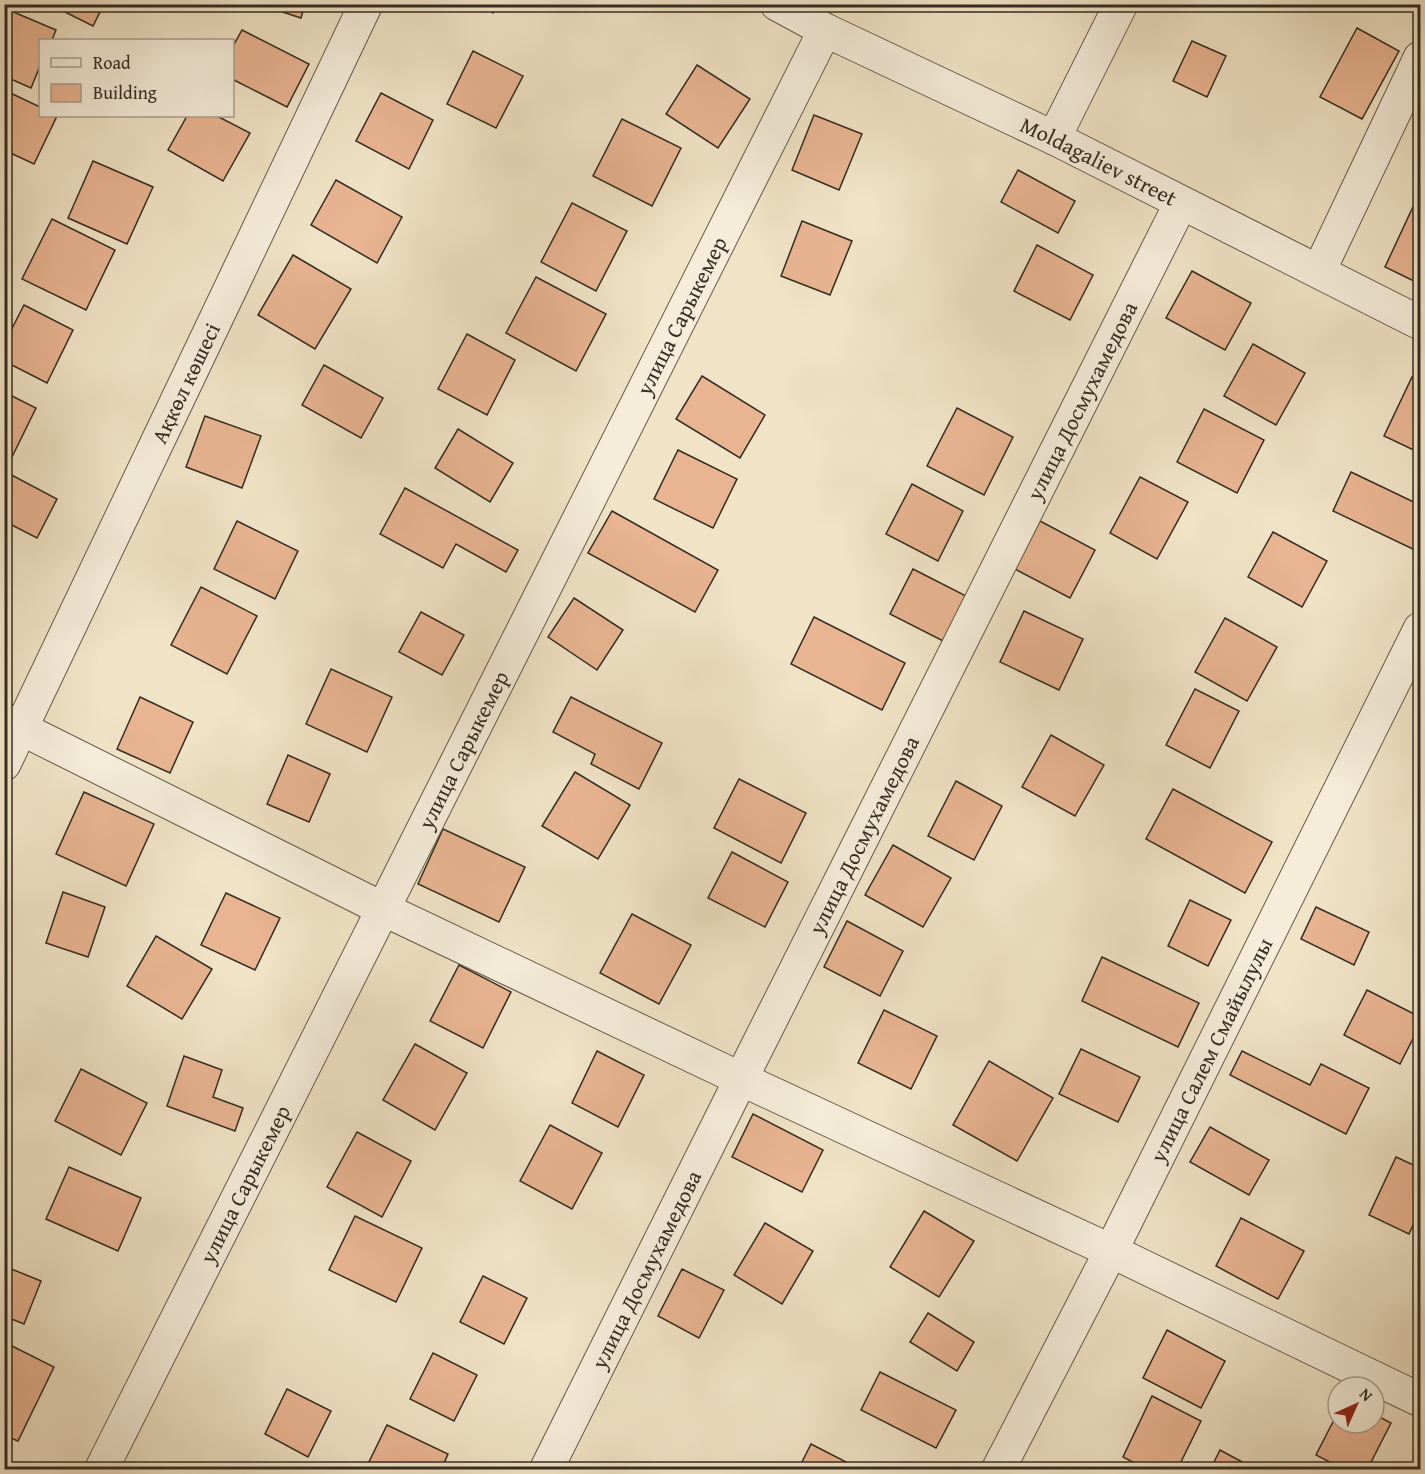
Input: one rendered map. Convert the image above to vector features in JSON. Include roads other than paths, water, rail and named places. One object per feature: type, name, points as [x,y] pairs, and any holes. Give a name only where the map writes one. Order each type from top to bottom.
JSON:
[{"type":"street","name":"Ақкөл көшесі","points":[[4,764],[13,725],[366,4]]},
{"type":"street","points":[[1054,138],[1121,4]]},
{"type":"street","name":"Moldagaliev street","points":[[787,8],[825,30],[1054,138],[1420,323]]},
{"type":"street","name":"улица Сарыкемер","points":[[101,1470],[825,30]]},
{"type":"street","points":[[1319,271],[1420,58]]},
{"type":"street","name":"улица Досмухамедова","points":[[546,1470],[1181,203]]},
{"type":"street","name":"улица Салем Смайылулы","points":[[998,1470],[1111,1251],[1420,629]]},
{"type":"street","points":[[13,725],[383,909],[1111,1251],[1420,1400]]}]
